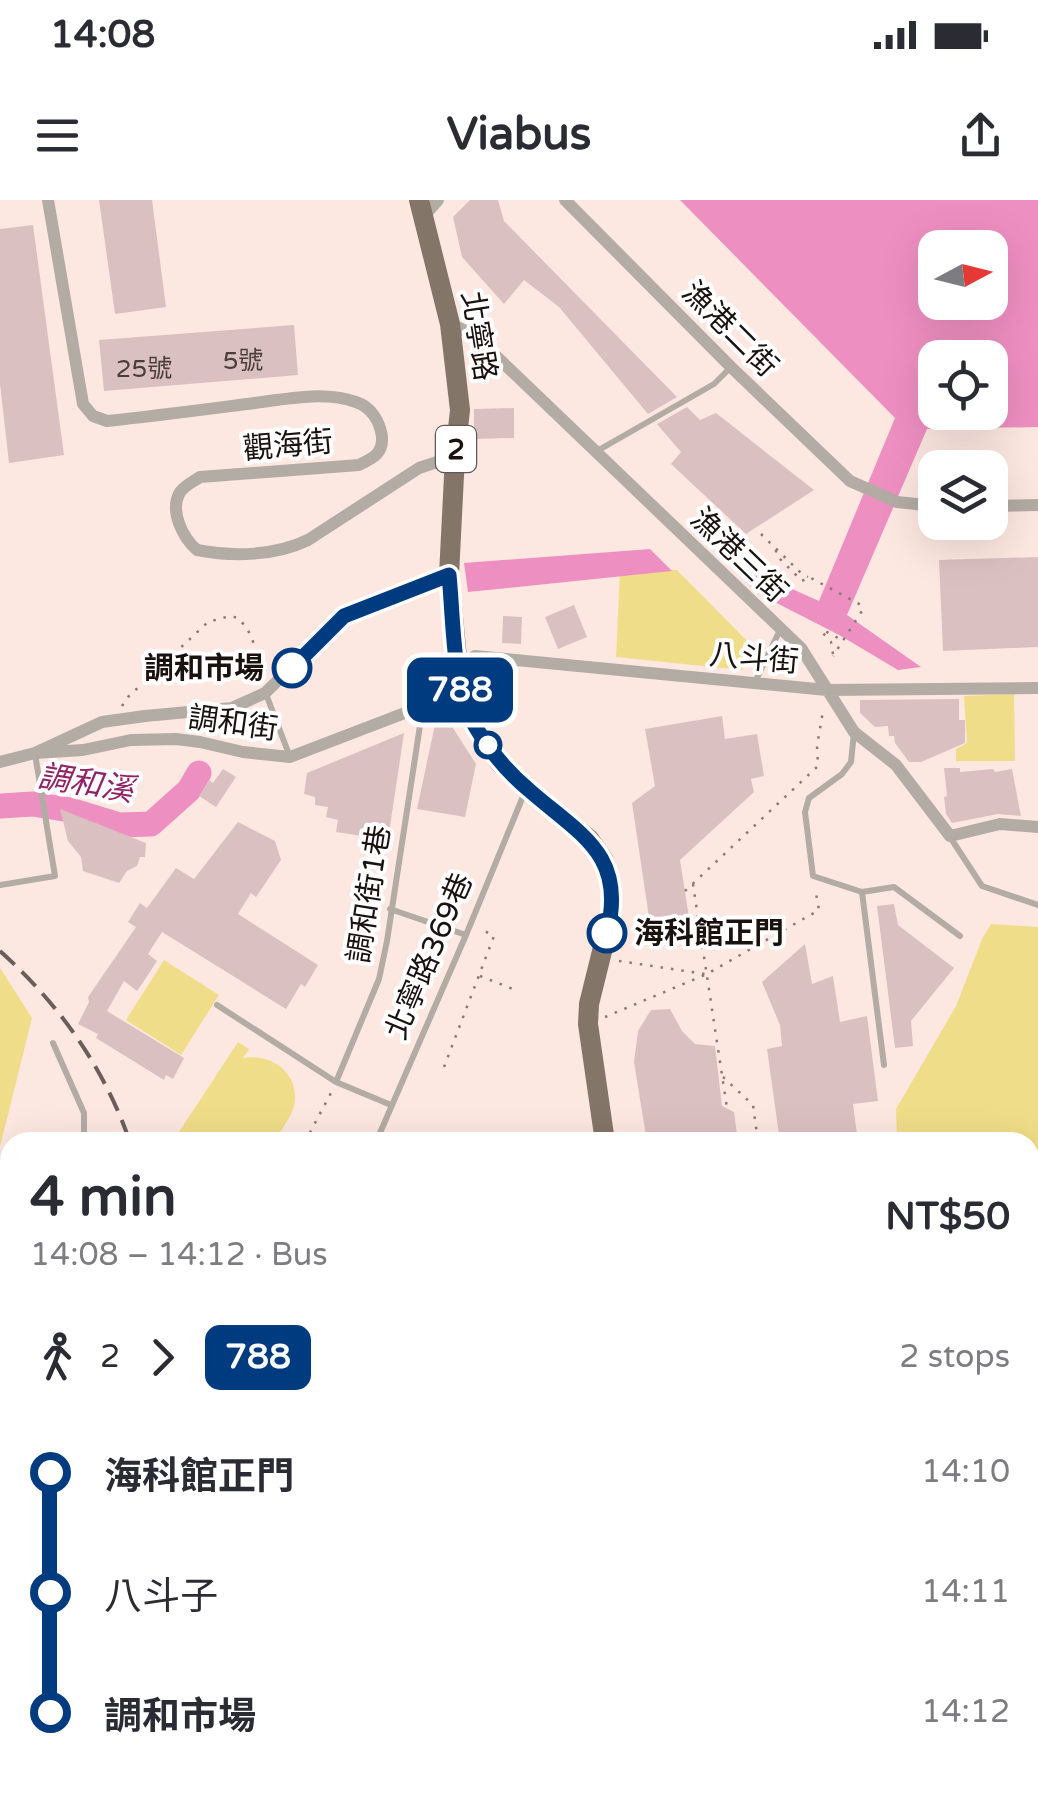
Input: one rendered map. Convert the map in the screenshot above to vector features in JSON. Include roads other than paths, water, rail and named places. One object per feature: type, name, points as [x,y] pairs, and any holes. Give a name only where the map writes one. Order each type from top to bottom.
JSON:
[{"type":"main road","name":"北寧路","points":[[427,204],[450,324],[460,410],[449,575],[461,698],[500,763],[588,839],[603,859],[609,877],[612,903],[588,1024],[604,1132]]},
{"type":"street","name":"觀海街","points":[[48,200],[82,404],[93,416],[107,421],[313,396],[352,400],[371,410],[378,421],[380,451],[360,464],[200,477],[186,486],[178,495],[176,509],[184,533],[197,550],[265,553],[295,546],[419,468],[455,456]]},
{"type":"street","name":"漁港二街","points":[[565,200],[850,481],[897,502],[918,504]]},
{"type":"street","name":"漁港三街","points":[[450,324],[473,334],[801,648],[827,690]]},
{"type":"street","points":[[1008,506],[1038,505]]},
{"type":"street","name":"調和街","points":[[0,762],[35,753],[102,722],[232,708],[269,690],[344,616],[449,575]]},
{"type":"street","name":"八斗街","points":[[458,668],[475,656],[827,690],[854,732],[896,765],[950,836]]},
{"type":"street","name":"調和街","points":[[35,753],[83,750],[131,740],[176,740],[290,757],[422,706],[458,668]]},
{"type":"street","points":[[827,690],[1038,688]]},
{"type":"street","points":[[950,836],[1000,824],[1038,827]]},
{"type":"lane","points":[[594,452],[714,384],[731,367]]},
{"type":"lane","points":[[754,683],[780,629]]},
{"type":"lane","points":[[269,690],[290,757]]},
{"type":"lane","name":"調和街1巷","points":[[336,1082],[378,979],[422,706]]},
{"type":"lane","points":[[854,732],[851,762],[842,774],[809,798],[806,812],[813,876],[862,892],[894,887],[960,936]]},
{"type":"lane","points":[[0,884],[56,876],[35,753]]},
{"type":"lane","name":"北寧路369巷","points":[[380,1132],[527,789]]},
{"type":"lane","points":[[950,836],[982,886],[1038,905]]},
{"type":"lane","points":[[862,892],[884,1065]]},
{"type":"lane","points":[[390,909],[466,935]]},
{"type":"lane","points":[[218,1004],[336,1082],[391,1106]]},
{"type":"lane","points":[[53,1043],[84,1113],[84,1132]]},
{"type":"waterway","name":"調和溪","points":[[0,806],[33,804],[119,825],[151,824],[189,790],[199,773]]},
{"type":"railway","points":[[0,951],[42,993],[77,1038],[107,1088],[126,1132]]},
{"type":"place","name":"調和市場","points":[[292,668]]},
{"type":"place","name":"海科館正門","points":[[607,933]]}]
